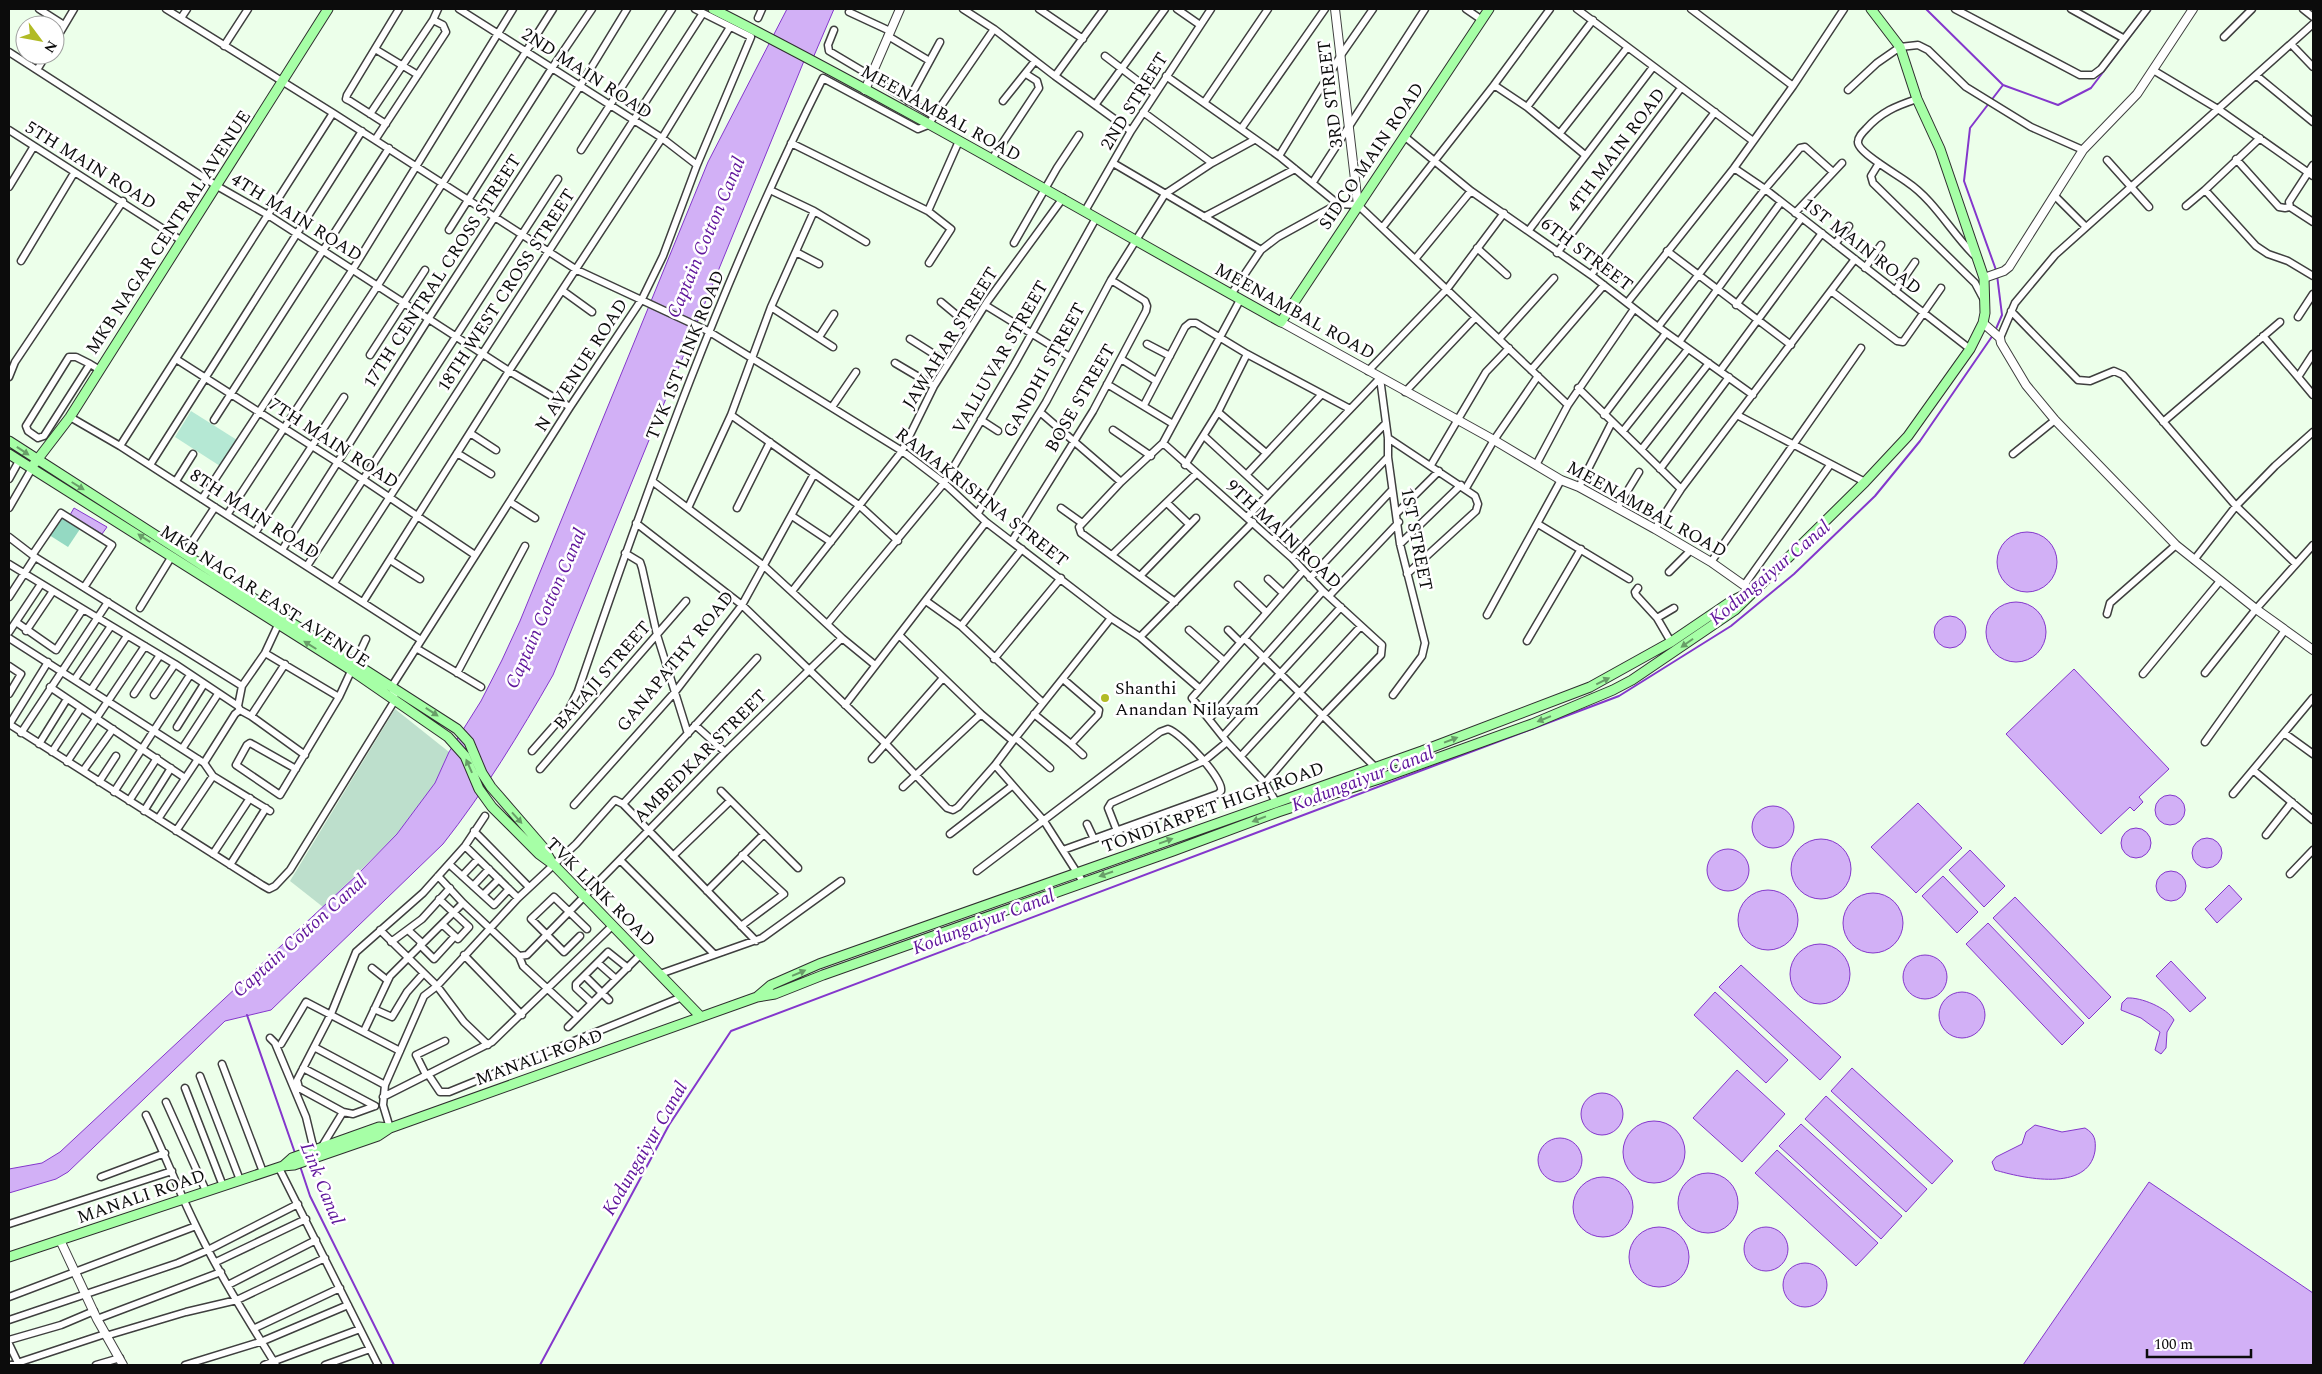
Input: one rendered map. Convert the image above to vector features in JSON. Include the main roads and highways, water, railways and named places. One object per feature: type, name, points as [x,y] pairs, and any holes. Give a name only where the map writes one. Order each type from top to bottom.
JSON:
[{"type":"main road","name":"MKB NAGAR CENTRAL AVENUE","points":[[31,470],[70,417],[328,9]]},
{"type":"main road","name":"MEENAMBAL ROAD","points":[[713,9],[772,38],[1063,198],[1135,241],[1232,293],[1240,300],[1281,322]]},
{"type":"main road","name":"SIDCO MAIN ROAD","points":[[1281,322],[1489,9]]},
{"type":"main road","name":"TONDIARPET HIGH ROAD","points":[[700,1017],[757,997],[775,994],[822,975],[1523,727],[1613,690],[1675,652],[1735,610],[1752,591],[1865,482],[1908,436],[1986,326],[1986,278],[1974,255],[1940,149],[1917,98],[1900,47],[1871,9]]},
{"type":"main road","points":[[9,441],[353,666],[392,686],[457,729],[470,742],[487,780],[496,794],[543,847],[554,865]]},
{"type":"main road","name":"MKB NAGAR EAST AVENUE","points":[[9,454],[31,470],[172,556],[278,625],[353,666],[395,700],[448,737],[465,756],[479,789]]},
{"type":"main road","name":"TONDIARPET HIGH ROAD","points":[[757,997],[771,985],[819,964],[1375,767],[1590,688],[1670,642],[1730,602],[1752,591]]},
{"type":"main road","name":"TVK LINK ROAD","points":[[479,789],[492,807],[538,854],[554,865],[582,897],[660,974],[700,1017]]},
{"type":"main road","name":"MANALI ROAD","points":[[314,1152],[378,1136],[390,1128],[700,1017]]},
{"type":"main road","name":"MANALI ROAD","points":[[9,1258],[281,1167],[379,1127],[390,1128]]},
{"type":"water","name":"Captain Cotton Canal","points":[[787,9],[834,9],[813,58],[806,56],[553,675],[487,783],[443,844],[271,1010],[225,1021],[68,1172],[56,1179],[9,1193],[9,1169],[42,1163],[60,1152],[357,875],[397,834],[435,783],[449,752],[481,701],[520,621],[708,162]]},
{"type":"water","points":[[74,508],[107,527],[102,534],[70,515]]},
{"type":"water","points":[[2027,532],[2044,537],[2052,545],[2057,562],[2052,579],[2044,587],[2027,592],[2010,587],[2002,579],[1997,562],[2002,545],[2010,537]]},
{"type":"water","points":[[2016,602],[2033,607],[2041,615],[2046,632],[2041,649],[2033,657],[2016,662],[1999,657],[1991,649],[1986,632],[1991,615],[1999,607]]},
{"type":"water","points":[[1950,616],[1961,621],[1966,632],[1961,643],[1950,648],[1939,643],[1934,632],[1939,621]]},
{"type":"water","points":[[2074,669],[2169,769],[2139,797],[2143,802],[2134,811],[2130,807],[2101,834],[2006,734]]},
{"type":"water","points":[[2170,795],[2181,799],[2185,810],[2181,821],[2170,825],[2159,821],[2155,810],[2159,799]]},
{"type":"water","points":[[1918,803],[1962,848],[1916,893],[1871,847]]},
{"type":"water","points":[[1777,806],[1785,809],[1791,815],[1794,827],[1791,839],[1785,845],[1769,848],[1761,845],[1755,839],[1752,823],[1755,815],[1761,809]]},
{"type":"water","points":[[2136,828],[2147,832],[2151,843],[2147,854],[2136,858],[2125,854],[2121,843],[2125,832]]},
{"type":"water","points":[[2207,838],[2218,842],[2222,853],[2218,864],[2207,868],[2196,864],[2192,853],[2196,842]]},
{"type":"water","points":[[1821,839],[1838,844],[1846,852],[1851,869],[1846,886],[1838,894],[1821,899],[1804,894],[1796,886],[1791,869],[1796,852],[1804,844]]},
{"type":"water","points":[[1732,849],[1740,852],[1746,858],[1749,870],[1746,882],[1740,888],[1724,891],[1716,888],[1710,882],[1707,866],[1710,858],[1716,852]]},
{"type":"water","points":[[1970,850],[2005,886],[1984,907],[1949,870]]},
{"type":"water","points":[[2171,871],[2182,875],[2186,886],[2182,897],[2171,901],[2160,897],[2156,886],[2160,875]]},
{"type":"water","points":[[1943,876],[1978,912],[1957,933],[1922,896]]},
{"type":"water","points":[[2229,885],[2242,899],[2217,923],[2205,909]]},
{"type":"water","points":[[1762,890],[1774,890],[1785,895],[1793,903],[1798,914],[1796,932],[1785,945],[1774,950],[1762,950],[1751,945],[1743,937],[1738,926],[1738,914],[1743,903],[1751,895]]},
{"type":"water","points":[[1873,893],[1885,895],[1898,906],[1903,923],[1901,935],[1890,948],[1873,953],[1861,951],[1848,940],[1843,923],[1845,911],[1856,898]]},
{"type":"water","points":[[2015,897],[2111,997],[2089,1019],[1993,918]]},
{"type":"water","points":[[1988,923],[2084,1023],[2062,1045],[1966,944]]},
{"type":"water","points":[[1820,944],[1837,949],[1845,957],[1850,974],[1845,991],[1837,999],[1820,1004],[1803,999],[1795,991],[1790,974],[1795,957],[1803,949]]},
{"type":"water","points":[[1925,955],[1937,959],[1943,965],[1947,977],[1943,989],[1937,995],[1925,999],[1913,995],[1907,989],[1903,977],[1907,965],[1913,959]]},
{"type":"water","points":[[2171,961],[2206,998],[2190,1012],[2156,976]]},
{"type":"water","points":[[1741,965],[1841,1057],[1820,1080],[1719,987]]},
{"type":"water","points":[[1715,992],[1788,1060],[1766,1083],[1694,1015]]},
{"type":"water","points":[[1962,992],[1975,996],[1981,1002],[1985,1015],[1981,1028],[1975,1034],[1962,1038],[1949,1034],[1943,1028],[1939,1015],[1943,1002],[1949,996]]},
{"type":"water","points":[[2127,998],[2139,999],[2153,1004],[2166,1011],[2174,1020],[2167,1032],[2166,1048],[2161,1054],[2155,1050],[2160,1032],[2141,1018],[2121,1010],[2122,1003]]},
{"type":"water","points":[[1852,1068],[1953,1161],[1932,1184],[1831,1091]]},
{"type":"water","points":[[1737,1070],[1785,1114],[1742,1162],[1693,1118]]},
{"type":"water","points":[[1606,1093],[1614,1096],[1620,1102],[1623,1114],[1620,1126],[1614,1132],[1598,1135],[1590,1132],[1584,1126],[1581,1110],[1584,1102],[1590,1096]]},
{"type":"water","points":[[1826,1096],[1927,1189],[1906,1212],[1805,1119]]},
{"type":"water","points":[[1654,1121],[1666,1124],[1676,1130],[1682,1140],[1685,1152],[1682,1164],[1676,1174],[1666,1180],[1654,1183],[1642,1180],[1632,1174],[1626,1164],[1623,1152],[1626,1140],[1632,1130],[1642,1124]]},
{"type":"water","points":[[1801,1124],[1902,1216],[1881,1239],[1779,1146]]},
{"type":"water","points":[[2035,1125],[2062,1132],[2085,1128],[2088,1130],[2093,1135],[2095,1144],[2095,1151],[2090,1164],[2080,1173],[2067,1178],[2052,1179],[2037,1179],[1995,1170],[1992,1162],[1996,1157],[2022,1144],[2026,1132]]},
{"type":"water","points":[[1560,1138],[1572,1142],[1578,1148],[1582,1160],[1578,1172],[1572,1178],[1560,1182],[1548,1178],[1542,1172],[1538,1160],[1542,1148],[1548,1142]]},
{"type":"water","points":[[1777,1150],[1878,1243],[1856,1266],[1755,1173]]},
{"type":"water","points":[[1702,1173],[1714,1173],[1725,1178],[1733,1186],[1738,1197],[1736,1215],[1725,1228],[1714,1233],[1702,1233],[1691,1228],[1683,1220],[1678,1209],[1678,1197],[1683,1186],[1691,1178]]},
{"type":"water","points":[[1603,1177],[1620,1182],[1628,1190],[1633,1207],[1628,1224],[1620,1232],[1603,1237],[1586,1232],[1578,1224],[1573,1207],[1578,1190],[1586,1182]]},
{"type":"water","points":[[2149,1182],[2313,1293],[2313,1365],[2023,1365]]},
{"type":"water","points":[[1659,1227],[1675,1232],[1680,1236],[1684,1241],[1689,1257],[1684,1273],[1680,1278],[1675,1282],[1659,1287],[1643,1282],[1638,1278],[1634,1273],[1629,1257],[1634,1241],[1638,1236],[1643,1232]]},
{"type":"water","points":[[1762,1227],[1770,1227],[1782,1233],[1788,1249],[1782,1265],[1770,1271],[1762,1271],[1750,1265],[1744,1253],[1744,1245],[1750,1233]]},
{"type":"water","points":[[1801,1263],[1809,1263],[1821,1269],[1827,1285],[1821,1301],[1809,1307],[1801,1307],[1789,1301],[1783,1289],[1783,1281],[1789,1269]]},
{"type":"waterway","points":[[1926,9],[2003,85],[2058,105],[2091,88],[2151,9]]},
{"type":"waterway","name":"Kodungaiyur Canal","points":[[1996,270],[1964,181],[1970,128],[2003,85]]},
{"type":"waterway","name":"Kodungaiyur Canal","points":[[1995,331],[2002,315],[1997,275]]},
{"type":"waterway","name":"Kodungaiyur Canal","points":[[540,1365],[669,1125],[731,1031],[1619,696],[1731,626],[1794,574],[1875,496],[1920,441],[1993,335]]},
{"type":"waterway","name":"Link Canal","points":[[247,1015],[295,1153]]},
{"type":"waterway","name":"Link Canal","points":[[300,1166],[310,1196],[394,1365]]},
{"type":"place","name":"Shanthi Anandan Nilayam","points":[[1105,698]]}]
